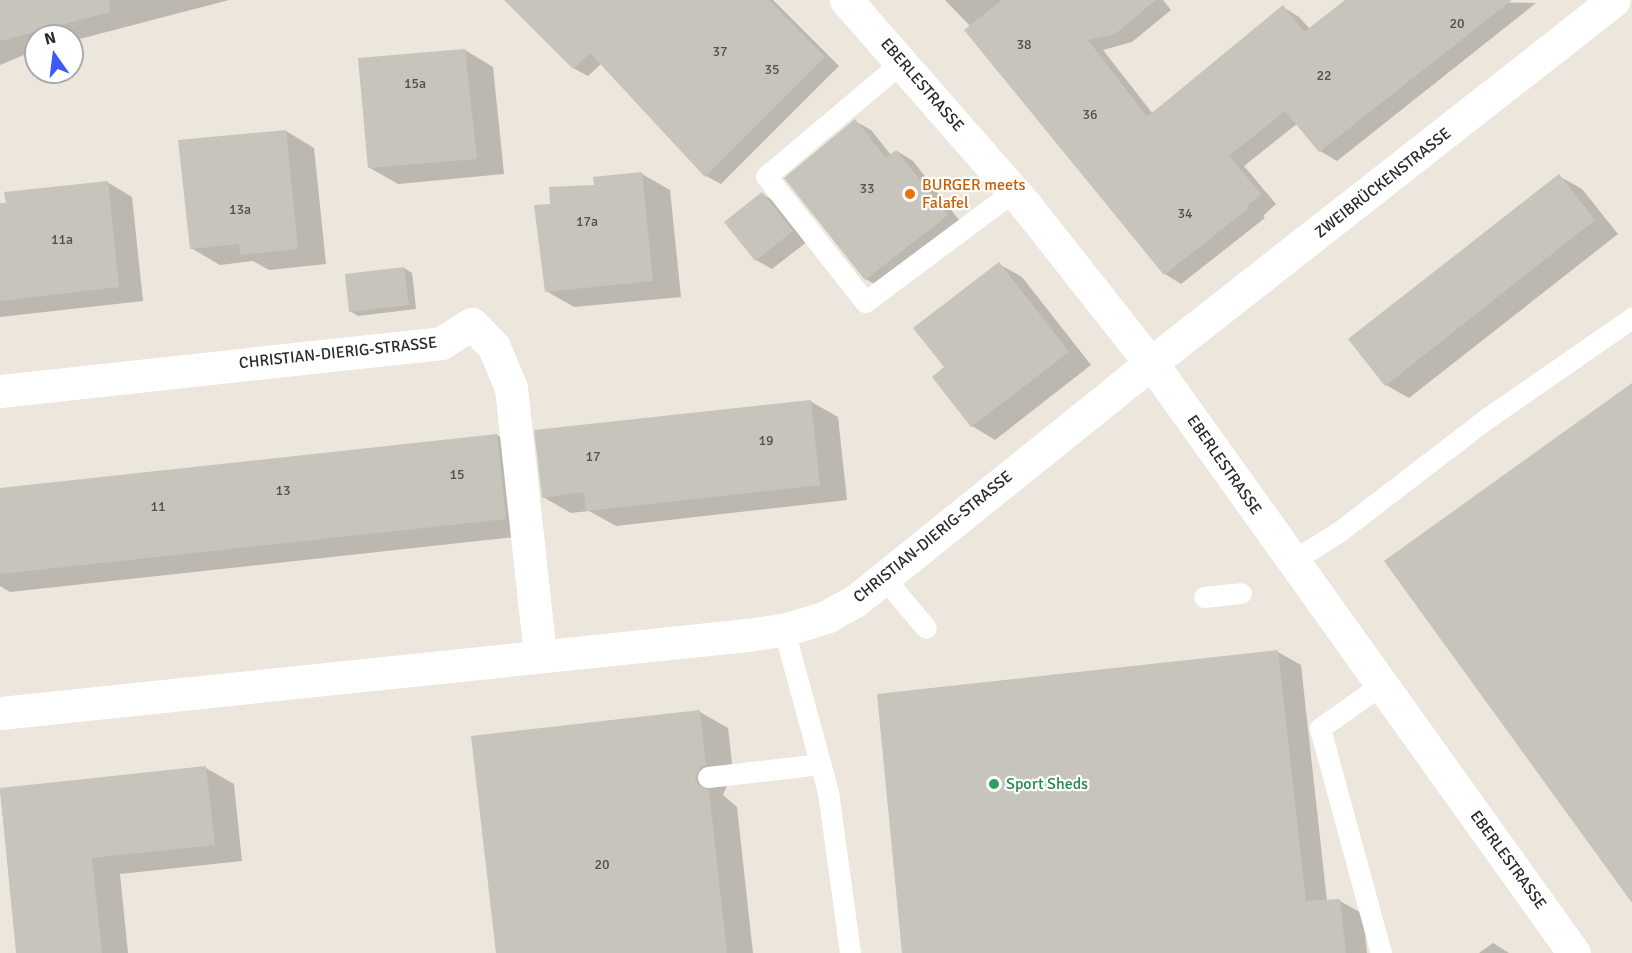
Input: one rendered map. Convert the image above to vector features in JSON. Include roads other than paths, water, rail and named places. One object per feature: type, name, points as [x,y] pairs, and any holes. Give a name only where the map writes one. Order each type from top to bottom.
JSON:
[{"type":"street","name":"EBERLESTRASSE","points":[[846,0],[1014,191],[1151,363],[1575,953]]},
{"type":"street","name":"ZWEIBRÜCKENSTRASSE","points":[[1151,363],[1598,5]]},
{"type":"street","name":"CHRISTIAN-DIERIG-STRASSE","points":[[0,391],[441,343],[472,324],[494,347],[511,387],[540,656]]},
{"type":"street","name":"CHRISTIAN-DIERIG-STRASSE","points":[[0,713],[783,630],[826,617],[884,578],[1151,363]]},
{"type":"lane","points":[[902,62],[766,176],[865,302],[1014,191]]},
{"type":"lane","points":[[1292,561],[1340,531],[1486,419],[1628,327]]},
{"type":"lane","points":[[884,578],[926,628]]},
{"type":"lane","points":[[1204,597],[1241,593]]},
{"type":"lane","points":[[783,630],[828,792],[850,953]]},
{"type":"lane","points":[[1381,953],[1320,728],[1382,685]]},
{"type":"lane","points":[[708,777],[820,764]]},
{"type":"place","name":"BURGER meets Falafel","points":[[910,194]]},
{"type":"place","name":"Sport Sheds","points":[[994,784]]}]
